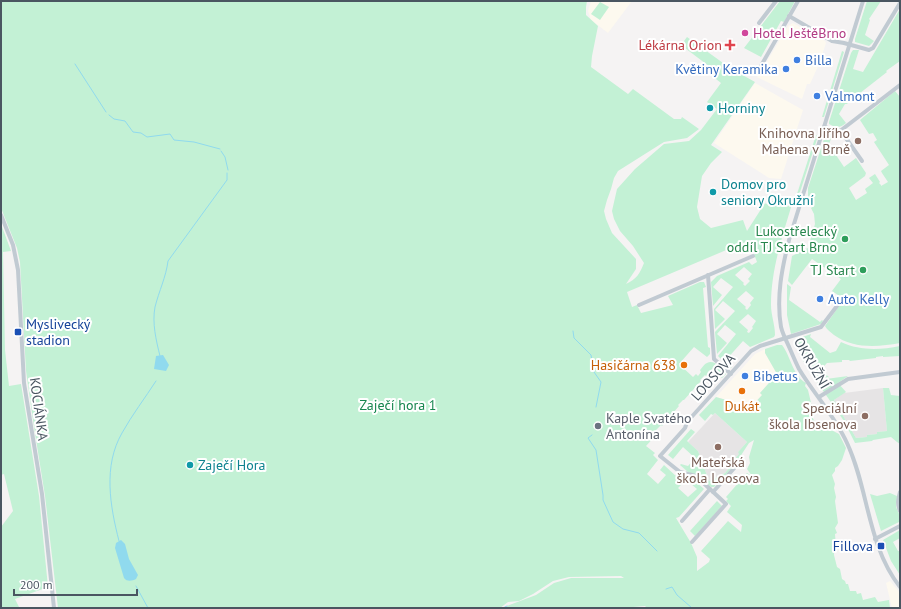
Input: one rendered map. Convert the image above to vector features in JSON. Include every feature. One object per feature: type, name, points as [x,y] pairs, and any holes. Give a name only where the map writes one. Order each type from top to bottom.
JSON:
[{"type":"street","points":[[759,23],[776,1]]},
{"type":"street","points":[[758,70],[798,1]]},
{"type":"street","name":"OKRUŽNÍ","points":[[863,1],[789,240],[781,274],[779,301],[782,328],[785,338],[799,368],[833,417],[848,444],[856,468],[875,540],[885,564],[900,587]]},
{"type":"street","points":[[789,16],[832,41],[869,50],[873,48],[900,3]]},
{"type":"street","points":[[840,131],[900,85]]},
{"type":"street","points":[[824,127],[840,131],[844,134],[862,161]]},
{"type":"street","name":"KOCIÁNKA","points":[[1,215],[15,253],[18,270],[24,383],[42,494],[54,608]]},
{"type":"street","points":[[639,306],[753,256]]},
{"type":"street","points":[[708,275],[714,359],[731,374]]},
{"type":"street","name":"LOOSOVA","points":[[692,542],[726,504],[696,476],[680,472],[660,456],[684,428],[687,422],[751,351],[760,346],[821,327],[843,298]]},
{"type":"street","points":[[820,397],[848,379],[900,372]]},
{"type":"street","points":[[682,521],[737,465]]},
{"type":"street","points":[[900,492],[897,501],[900,511]]},
{"type":"street","points":[[875,540],[900,526]]},
{"type":"shaded area","points":[[591,1],[632,1],[608,33],[591,20],[588,11]]},
{"type":"shaded area","points":[[793,23],[826,43],[819,64],[810,84],[807,84],[802,99],[757,77],[764,65],[766,67],[766,63],[788,26]]},
{"type":"shaded area","points":[[755,83],[803,110],[781,179],[769,178],[714,143]]},
{"type":"shaded area","points":[[765,349],[765,353],[777,373],[760,393],[762,395],[751,407],[716,397],[755,354]]},
{"type":"shaded area","name":"Speciální škola Ibsenova","points":[[883,388],[887,431],[867,435],[867,437],[856,438],[834,400],[844,393]]},
{"type":"shaded area","name":"Mateřská škola Loosova","points":[[715,413],[747,442],[738,452],[740,453],[725,473],[709,481],[698,451],[688,442]]},
{"type":"shaded area","points":[[890,581],[900,593],[900,608],[892,608],[886,583]]},
{"type":"green space","name":"Zaječí hora 1","points":[[1,1],[587,1],[586,15],[598,26],[591,67],[628,94],[633,89],[674,119],[681,119],[682,117],[699,129],[687,138],[664,142],[618,171],[614,178],[604,211],[612,233],[636,259],[636,269],[626,284],[638,275],[644,263],[633,246],[620,231],[614,219],[612,211],[617,189],[635,169],[664,144],[689,141],[701,130],[717,109],[707,102],[721,83],[711,75],[714,70],[681,45],[687,37],[730,68],[755,82],[711,145],[722,152],[711,163],[702,176],[697,207],[700,219],[711,228],[743,220],[747,231],[765,203],[788,198],[788,196],[794,197],[773,277],[771,305],[775,335],[774,337],[750,347],[743,341],[725,361],[732,368],[718,356],[736,334],[725,325],[717,334],[727,343],[717,354],[715,332],[735,311],[723,301],[715,310],[725,319],[715,329],[714,309],[733,287],[721,278],[713,287],[722,295],[713,306],[711,282],[717,276],[749,262],[752,265],[757,262],[754,254],[756,253],[750,240],[627,292],[632,307],[637,305],[641,313],[673,305],[668,296],[700,282],[704,282],[706,287],[703,288],[708,347],[710,348],[710,354],[707,357],[694,347],[679,364],[693,377],[696,374],[698,376],[703,366],[710,362],[718,365],[726,374],[722,378],[713,369],[706,376],[705,375],[678,405],[679,406],[662,426],[661,425],[656,430],[657,434],[646,446],[655,453],[653,455],[658,460],[647,474],[658,484],[666,475],[660,470],[664,465],[677,477],[681,473],[692,479],[689,483],[683,477],[678,483],[681,485],[678,488],[688,497],[697,489],[691,484],[694,480],[704,489],[679,517],[676,518],[691,543],[697,557],[697,571],[709,562],[710,559],[701,551],[728,521],[741,532],[742,525],[727,512],[731,506],[726,501],[728,499],[726,497],[747,473],[752,476],[747,469],[750,463],[749,457],[754,440],[749,443],[734,466],[714,487],[711,487],[680,465],[688,466],[695,458],[683,447],[673,459],[668,455],[691,429],[695,432],[687,441],[698,451],[709,481],[725,473],[739,454],[738,452],[747,442],[715,413],[713,415],[711,414],[705,421],[699,415],[716,397],[751,407],[762,395],[760,393],[777,374],[765,353],[765,349],[782,345],[798,376],[806,383],[805,386],[808,390],[812,407],[808,410],[815,422],[818,421],[820,424],[839,434],[846,448],[842,460],[835,468],[832,475],[835,484],[835,501],[838,523],[835,528],[837,533],[835,534],[836,547],[834,548],[837,567],[840,569],[842,579],[846,584],[848,584],[850,591],[856,591],[857,594],[861,593],[863,600],[875,597],[878,602],[889,600],[890,608],[647,608],[645,606],[622,608],[506,608],[507,606],[536,595],[554,583],[571,578],[624,578],[621,576],[569,577],[553,581],[533,594],[519,601],[508,602],[500,608],[58,608],[45,496],[26,371],[20,262],[17,248],[1,208]],"holes":[[[744,267],[752,274],[748,279],[750,281],[745,286],[743,284],[744,283],[735,275]],[[746,291],[754,298],[747,310],[745,308],[746,307],[737,299]],[[748,314],[756,321],[749,333],[747,332],[748,330],[739,322]]]},
{"type":"green space","points":[[780,1],[795,1],[784,22],[781,21],[761,57],[744,48]]},
{"type":"green space","points":[[867,1],[881,1],[869,19],[870,20],[865,35],[874,41],[869,46],[855,42]]},
{"type":"green space","points":[[600,2],[609,7],[600,20],[591,14]]},
{"type":"green space","points":[[900,9],[900,61],[855,97],[854,96],[847,104],[845,104],[839,114],[846,123],[838,127],[829,124],[851,53],[853,50],[859,50],[853,69],[863,72]]},
{"type":"green space","points":[[842,51],[844,52],[824,117],[822,117]]},
{"type":"green space","points":[[895,91],[900,97],[900,343],[874,346],[857,345],[841,340],[825,326],[844,299],[832,291],[841,279],[812,259],[792,285],[788,281],[792,256],[808,248],[815,224],[814,214],[811,208],[814,206],[813,202],[810,203],[808,197],[808,188],[826,133],[833,132],[828,148],[834,151],[837,149],[839,153],[836,155],[844,167],[856,158],[866,173],[865,176],[849,188],[856,200],[867,193],[865,189],[873,183],[869,178],[875,174],[881,186],[888,182],[881,171],[889,165],[874,142],[877,140],[873,133],[869,134],[860,120]]},
{"type":"green space","points":[[816,135],[818,136],[800,192],[797,194]]},
{"type":"green space","points":[[1,224],[11,251],[3,252],[5,350],[9,386],[21,384],[39,496],[48,587],[15,599],[19,607],[18,608],[1,608],[1,527],[13,511],[4,474],[1,475]]},
{"type":"green space","points":[[787,284],[791,287],[789,300],[820,322],[822,320],[823,321],[821,324],[791,334],[787,315]]},
{"type":"green space","points":[[811,334],[810,337],[830,353],[836,351],[841,342],[855,347],[870,349],[900,346],[900,356],[883,356],[827,363],[824,366],[824,373],[829,377],[816,380],[802,359],[794,340]]},
{"type":"green space","points":[[848,376],[838,383],[846,392],[834,400],[856,438],[867,437],[867,435],[877,434],[877,432],[887,431],[883,388],[889,388],[891,395],[900,396],[900,444],[891,437],[855,443],[844,421],[817,382],[826,379]]},
{"type":"green space","points":[[890,493],[897,496],[896,507],[900,516],[899,522],[881,531],[870,494],[877,496]]},
{"type":"green space","points":[[717,501],[722,506],[695,536],[690,531]]},
{"type":"green space","points":[[900,530],[900,538],[893,542],[898,551],[900,551],[900,575],[891,561],[883,540]]},
{"type":"water","points":[[163,355],[169,365],[166,371],[154,369],[156,356]]},
{"type":"water","points":[[121,540],[125,544],[129,559],[138,575],[136,579],[128,581],[124,578],[115,548],[116,543]]},
{"type":"waterway","points":[[75,64],[106,112]]},
{"type":"waterway","points":[[109,115],[114,119],[125,121],[133,132],[141,133],[147,137],[170,134],[174,140],[194,142],[220,149]]},
{"type":"waterway","points":[[221,151],[225,157],[228,170]]},
{"type":"waterway","points":[[160,356],[155,332],[154,313],[168,261],[227,180],[227,173]]},
{"type":"waterway","points":[[573,331],[574,338],[591,355],[594,372],[601,382],[596,407]]},
{"type":"waterway","points":[[119,541],[111,500],[110,472],[112,459],[122,433],[156,381]]},
{"type":"waterway","points":[[592,435],[588,438],[596,450],[603,500],[613,522],[623,529],[639,533],[657,551]]},
{"type":"waterway","points":[[136,586],[148,608]]},
{"type":"waterway","points":[[666,589],[672,587],[677,595],[692,608]]},
{"type":"waterway","points":[[503,608],[507,606]]},
{"type":"place","name":"Hotel JeštěBrno","points":[[745,33]]},
{"type":"place","name":"Lékárna Orion","points":[[730,45]]},
{"type":"place","name":"Billa","points":[[797,60]]},
{"type":"place","name":"Květiny Keramika","points":[[786,69]]},
{"type":"place","name":"Valmont","points":[[817,96]]},
{"type":"place","name":"Horniny","points":[[710,108]]},
{"type":"place","name":"Knihovna Jiřího Mahena v Brně","points":[[858,141]]},
{"type":"place","name":"Domov pro seniory Okružní","points":[[713,192]]},
{"type":"place","name":"Lukostřelecký oddíl TJ Start Brno","points":[[845,239]]},
{"type":"place","name":"TJ Start","points":[[863,270]]},
{"type":"place","name":"Auto Kelly","points":[[820,299]]},
{"type":"place","name":"Myslivecký stadion","points":[[18,332]]},
{"type":"place","name":"Hasičárna 638","points":[[684,365]]},
{"type":"place","name":"Bibetus","points":[[745,376]]},
{"type":"place","name":"Dukát","points":[[742,391]]},
{"type":"place","name":"Speciální škola Ibsenova","points":[[865,416]]},
{"type":"place","name":"Kaple Svatého Antonína","points":[[598,426]]},
{"type":"place","name":"Mateřská škola Loosova","points":[[718,447]]},
{"type":"place","name":"Zaječí Hora","points":[[190,465]]},
{"type":"place","name":"Fillova","points":[[881,546]]}]
